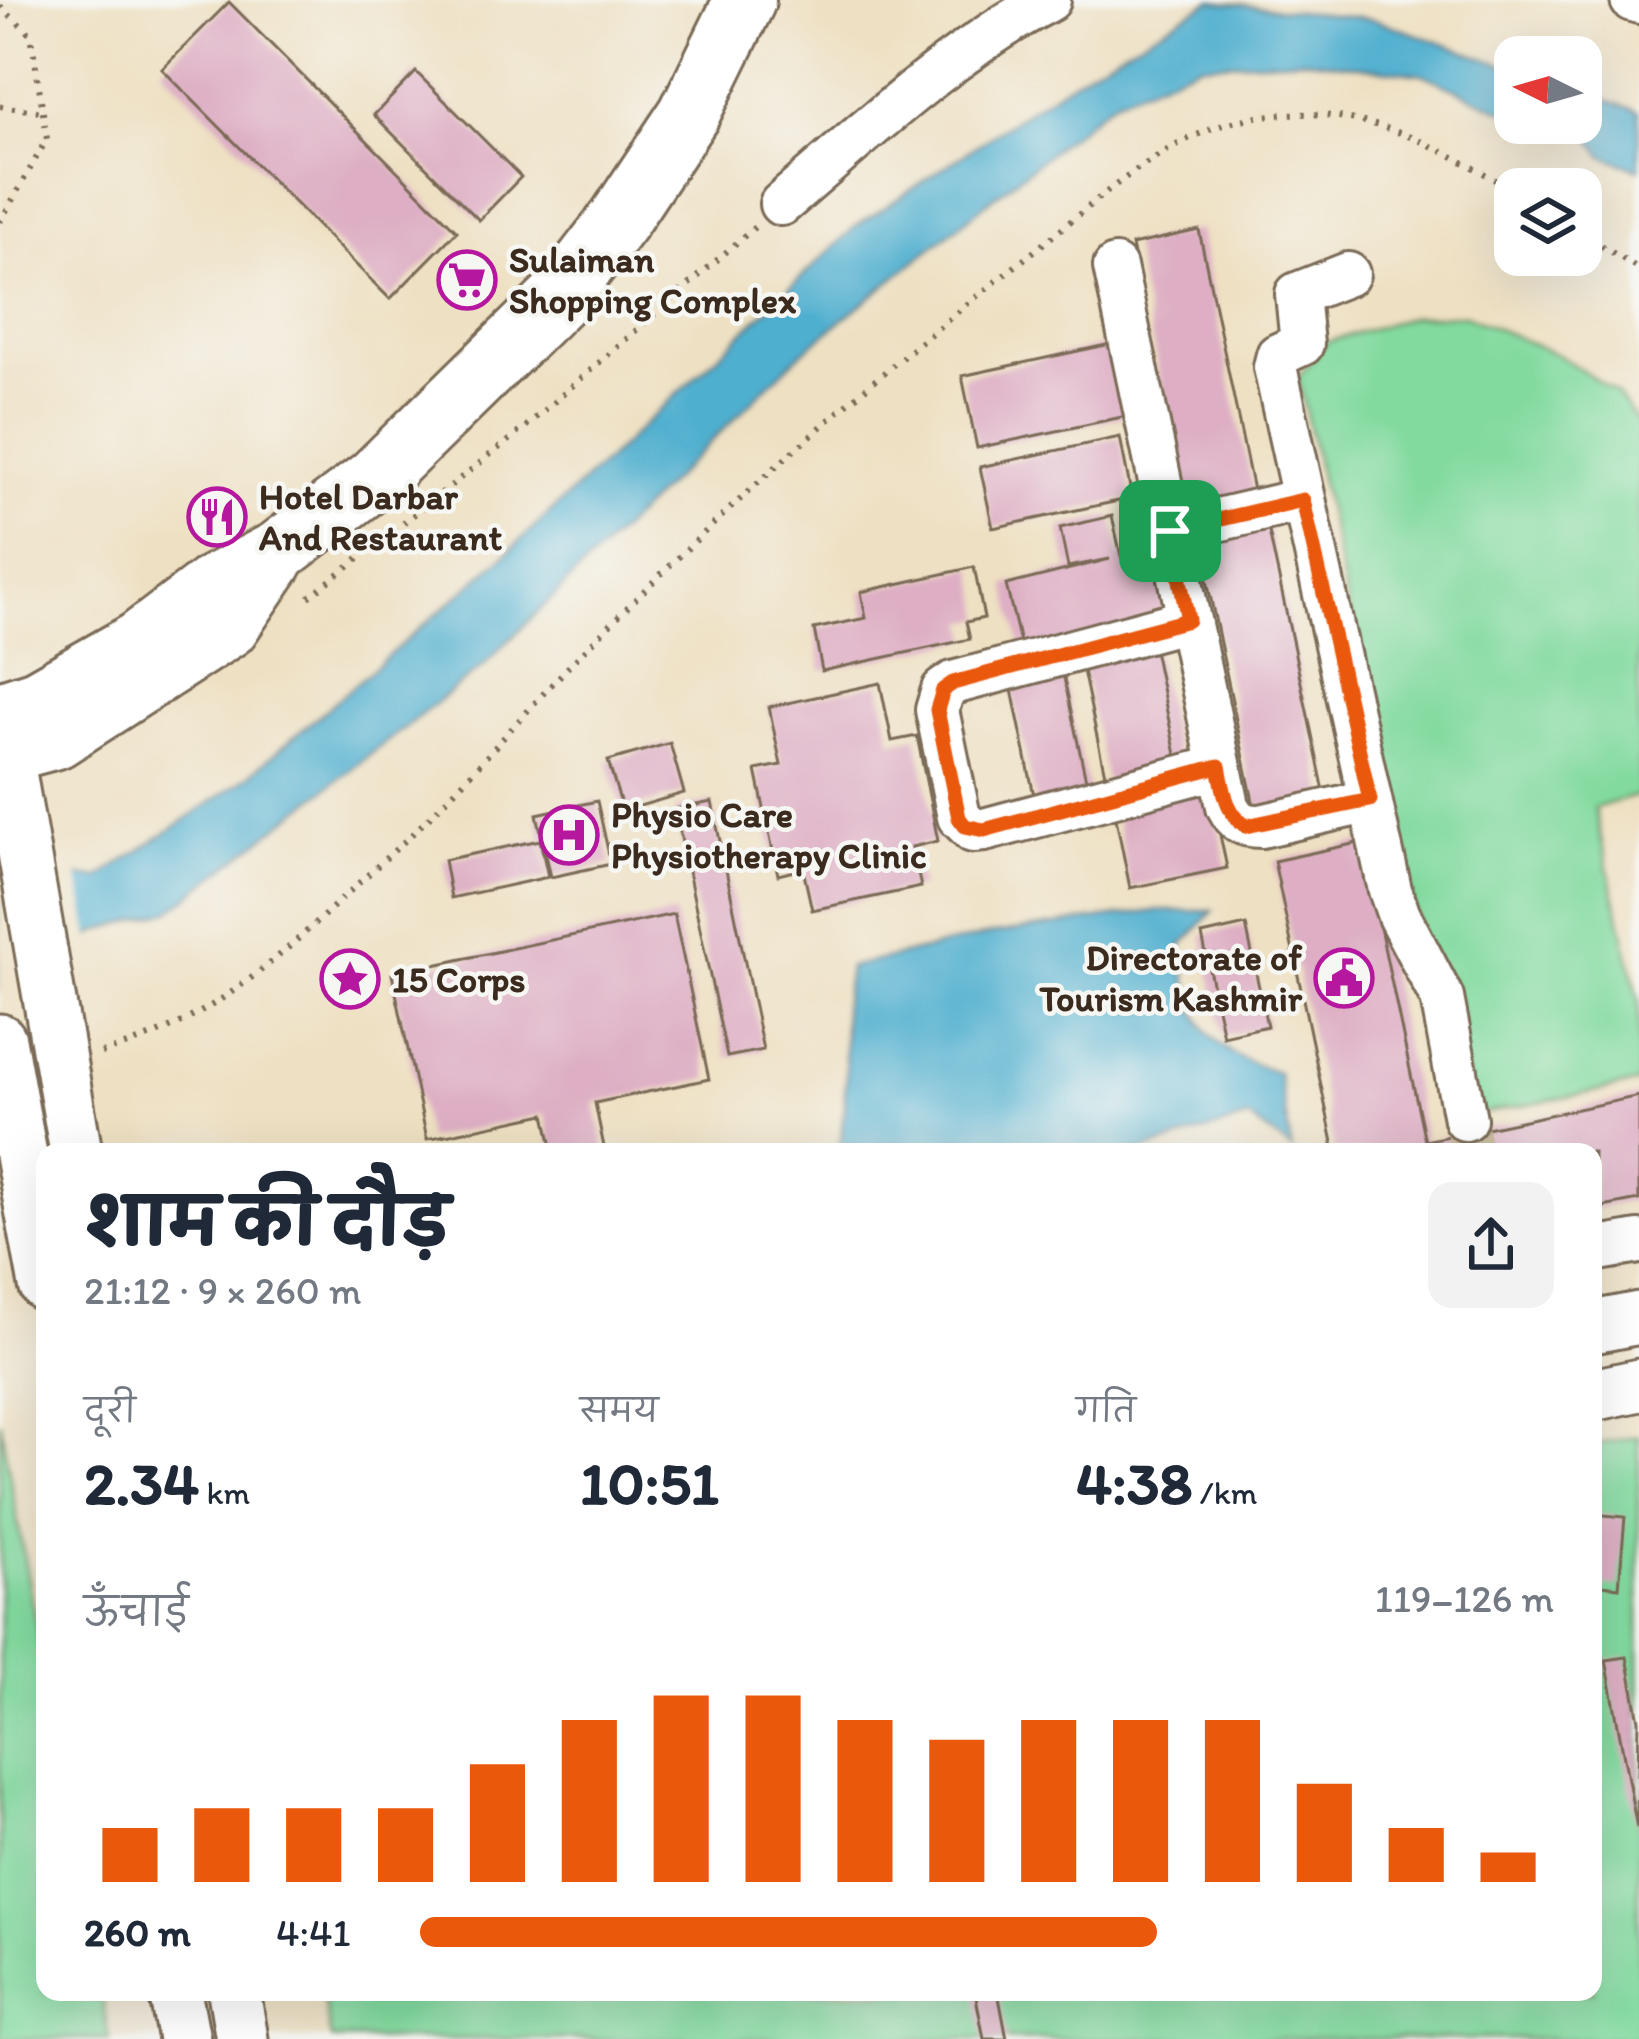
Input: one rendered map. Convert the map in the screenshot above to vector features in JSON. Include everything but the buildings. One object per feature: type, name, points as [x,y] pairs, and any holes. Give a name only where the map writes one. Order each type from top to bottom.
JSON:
[{"type":"highway","points":[[4,746],[37,700],[139,642],[214,585],[289,578],[374,479],[558,298],[618,221],[688,114],[745,0]]},
{"type":"main road","points":[[4,746],[74,1143]]},
{"type":"main road","points":[[0,1040],[36,1236]]},
{"type":"main road","points":[[1602,1325],[1639,1318]]},
{"type":"main road","points":[[1602,1355],[1639,1348]]},
{"type":"main road","points":[[1602,1393],[1639,1385]]},
{"type":"main road","points":[[177,2001],[184,2039]]},
{"type":"main road","points":[[236,2001],[242,2039]]},
{"type":"lane","points":[[781,204],[889,111],[1008,22],[1049,0]]},
{"type":"lane","points":[[1115,267],[1228,806],[1246,826],[1370,800]]},
{"type":"lane","points":[[1348,274],[1297,294],[1302,344],[1275,360],[1399,916],[1442,998],[1465,1119]]},
{"type":"lane","points":[[1170,531],[1303,500]]},
{"type":"lane","points":[[1188,620],[953,683],[943,690],[937,710],[959,818],[973,831],[984,830],[1219,766]]},
{"type":"lane","points":[[1602,1248],[1639,1242]]},
{"type":"path","points":[[0,8],[31,34],[47,139],[0,222]]},
{"type":"path","points":[[0,106],[43,112]]},
{"type":"path","points":[[57,1042],[146,1041],[210,1010],[284,953],[440,807],[582,652],[750,489],[943,323],[1181,140],[1251,118],[1319,114],[1397,129],[1494,179]]},
{"type":"path","points":[[289,578],[523,429],[781,204]]},
{"type":"path","points":[[1602,246],[1639,269]]},
{"type":"green space","points":[[1465,315],[1558,355],[1615,392],[1639,424],[1639,795],[1594,808],[1639,1000],[1639,1083],[1476,1115],[1414,911],[1298,377],[1327,342],[1413,316]]},
{"type":"green space","points":[[0,1421],[36,1625],[36,2001],[103,2001],[109,2039],[0,2039]]},
{"type":"green space","points":[[1639,1436],[1639,2039],[331,2039],[324,2001],[1602,2001],[1602,1443]]},
{"type":"water","points":[[1211,1],[1376,20],[1494,62],[1494,107],[1422,74],[1302,59],[1200,64],[1114,100],[799,355],[482,667],[170,911],[99,931],[0,990],[0,870],[99,878],[245,779],[502,558],[854,228],[1090,69]]},
{"type":"water","points":[[1602,98],[1639,111],[1639,169],[1603,156],[1594,144],[1602,144]]},
{"type":"water","points":[[1154,911],[1213,911],[1181,947],[1197,1014],[1217,1042],[1232,1053],[1278,1073],[1291,1143],[1283,1143],[1249,1118],[1168,1143],[841,1143],[846,1080],[843,1007],[849,967],[993,934]]},
{"type":"pier","points":[[0,864],[77,871],[91,943],[0,996]]},
{"type":"tunnel","points":[[1465,1119],[1469,1143]]},
{"type":"place","name":"Sulaiman Shopping Complex","points":[[467,280]]},
{"type":"place","name":"Hotel Darbar And Restaurant","points":[[217,517]]},
{"type":"place","name":"Physio Care Physiotherapy Clinic","points":[[569,835]]},
{"type":"place","name":"Directorate of Tourism Kashmir","points":[[1344,978]]},
{"type":"place","name":"15 Corps","points":[[350,979]]},
{"type":"route","points":[[1303,500],[1370,800],[1246,826],[1228,806],[1219,766],[984,830],[965,826],[959,818],[937,710],[943,690],[953,683],[1188,620],[1170,531],[1303,500]]}]
